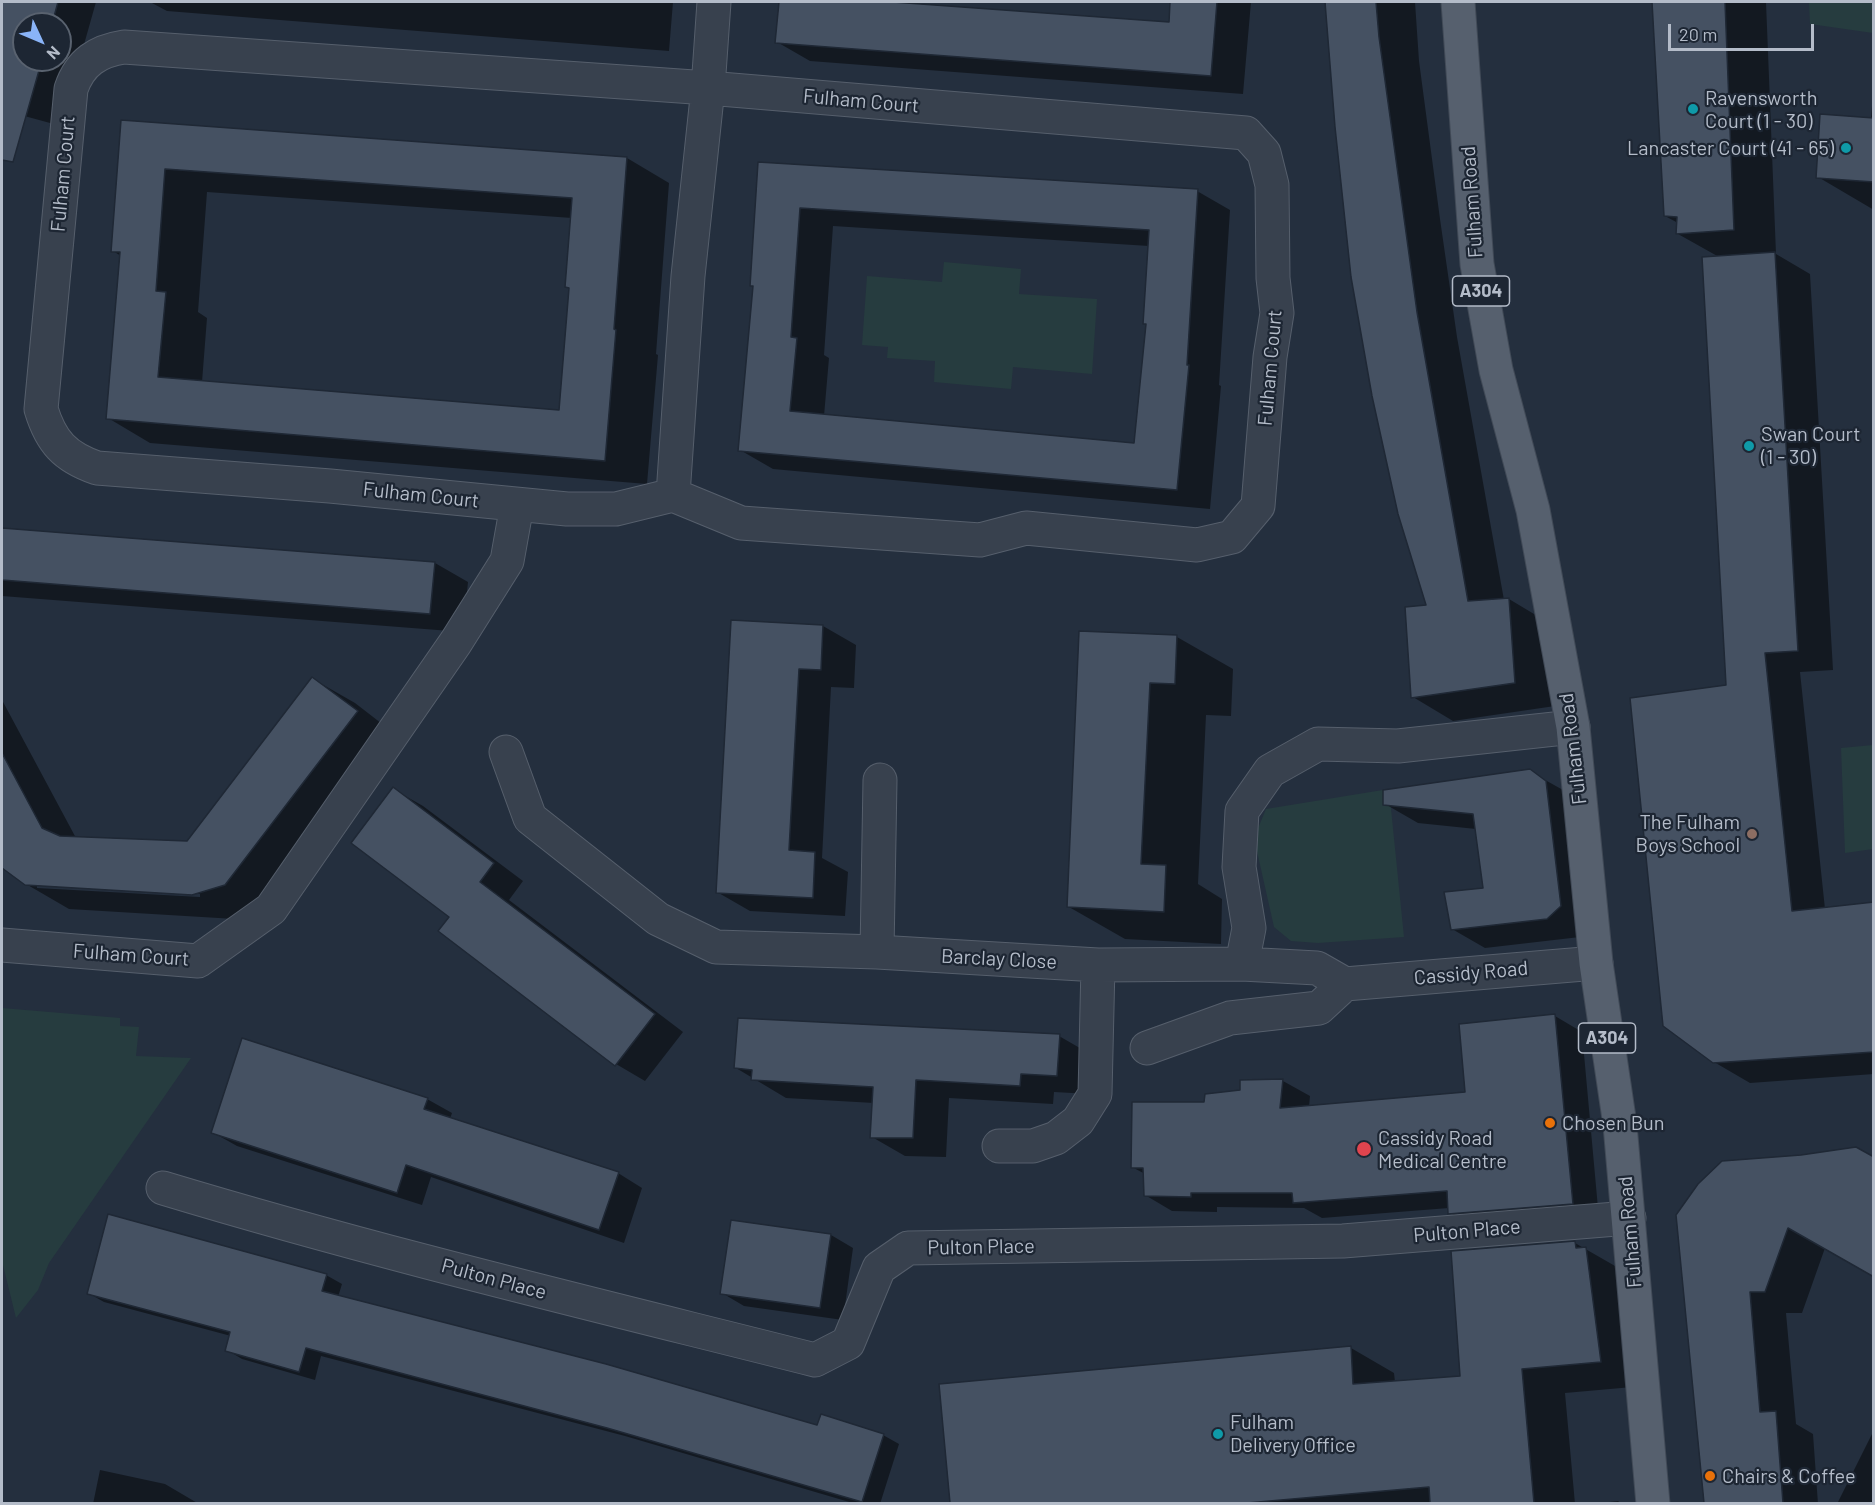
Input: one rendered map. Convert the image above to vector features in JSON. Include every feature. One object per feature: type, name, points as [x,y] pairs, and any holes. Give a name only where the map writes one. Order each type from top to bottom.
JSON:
[{"type":"main road","name":"Fulham Road","points":[[1458,2],[1477,264],[1496,370],[1533,510],[1573,727],[1596,963],[1620,1125],[1653,1503]]},
{"type":"street","points":[[673,495],[688,276],[708,88],[714,2]]},
{"type":"street","name":"Fulham Court","points":[[124,47],[708,88],[1246,133],[1264,153],[1272,186],[1273,278],[1277,313],[1270,357],[1258,506],[1232,537],[1197,545],[1026,528],[980,540],[741,523],[673,495],[616,509],[567,509],[330,486],[97,468],[69,455],[57,444],[47,428],[41,409],[71,89],[82,66],[91,58],[107,50],[124,47]]},
{"type":"street","name":"Fulham Court","points":[[2,945],[198,961],[271,909],[456,642],[507,561],[517,505]]},
{"type":"street","points":[[1147,1048],[1230,1018],[1319,1008],[1345,984],[1317,968],[1242,964],[1249,928],[1239,867],[1242,811],[1270,771],[1318,744],[1398,746],[1573,727]]},
{"type":"street","name":"Barclay Close","points":[[506,752],[530,818],[658,919],[716,947],[877,952],[1098,965],[1242,964]]},
{"type":"street","points":[[877,952],[880,780]]},
{"type":"street","name":"Cassidy Road","points":[[1345,984],[1596,963]]},
{"type":"street","points":[[999,1146],[1033,1146],[1056,1138],[1078,1121],[1095,1094],[1098,965]]},
{"type":"street","name":"Pulton Place","points":[[163,1188],[500,1281],[815,1360],[848,1343],[879,1268],[908,1248],[1343,1241],[1629,1218]]},
{"type":"green space","points":[[1809,2],[1873,2],[1873,33],[1810,24]]},
{"type":"green space","points":[[944,262],[1021,269],[1019,294],[1097,299],[1092,374],[1013,367],[1011,389],[934,382],[935,361],[887,358],[888,347],[862,345],[867,276],[942,282]]},
{"type":"green space","points":[[1873,745],[1873,849],[1845,853],[1841,748]]},
{"type":"green space","points":[[1389,789],[1404,937],[1318,943],[1291,941],[1274,927],[1254,838],[1266,809]]},
{"type":"green space","points":[[2,1008],[120,1018],[120,1026],[139,1027],[136,1056],[191,1058],[49,1263],[38,1290],[16,1318],[2,1261]]},
{"type":"building","points":[[2,2],[58,2],[55,12],[12,12],[12,72],[39,72],[13,162],[2,160]]},
{"type":"building","points":[[779,2],[893,2],[1169,22],[1170,2],[1217,2],[1211,76],[775,43]]},
{"type":"building","points":[[1325,2],[1376,2],[1417,312],[1468,601],[1509,598],[1515,683],[1411,698],[1405,607],[1426,605],[1398,514],[1372,396],[1351,277],[1335,127]]},
{"type":"building","name":"Ravensworth Court (1 - 30)","points":[[1652,2],[1725,2],[1734,230],[1676,234],[1677,217],[1664,216]]},
{"type":"building","name":"Lancaster Court (41 - 65)","points":[[1820,114],[1874,118],[1874,182],[1816,178]]},
{"type":"building","points":[[121,120],[627,157],[605,461],[106,419],[120,252],[111,252]],"holes":[[[165,169],[572,198],[565,287],[569,288],[559,410],[158,377],[166,292],[156,291]]]},
{"type":"building","points":[[758,162],[1198,189],[1187,365],[1189,365],[1177,490],[738,451],[753,286],[750,286]],"holes":[[[800,208],[1149,230],[1143,324],[1146,324],[1134,443],[790,411],[797,338],[791,337]]]},
{"type":"building","name":"The Fulham Boys School","points":[[1775,252],[1798,651],[1765,653],[1792,911],[1874,902],[1874,1052],[1713,1063],[1663,1026],[1630,698],[1726,685],[1702,257]]},
{"type":"building","points":[[2,528],[435,562],[430,614],[2,580]]},
{"type":"building","points":[[731,620],[823,625],[821,670],[799,669],[789,850],[815,852],[813,898],[716,893]]},
{"type":"building","points":[[1079,631],[1177,635],[1175,684],[1150,683],[1141,864],[1166,865],[1164,912],[1067,907]]},
{"type":"building","points":[[312,677],[358,711],[225,885],[192,895],[25,885],[2,868],[2,753],[42,828],[60,836],[187,841]]},
{"type":"building","points":[[1530,769],[1546,781],[1561,906],[1547,919],[1451,930],[1444,892],[1483,888],[1473,814],[1383,805],[1383,790]]},
{"type":"building","points":[[393,787],[494,863],[480,882],[655,1014],[615,1066],[438,931],[449,917],[351,843]]},
{"type":"building","points":[[1555,1014],[1573,1204],[1448,1214],[1447,1191],[1293,1203],[1292,1193],[1191,1193],[1191,1197],[1144,1196],[1143,1168],[1131,1168],[1132,1102],[1204,1102],[1205,1094],[1240,1090],[1240,1080],[1283,1079],[1280,1108],[1465,1092],[1459,1024]]},
{"type":"building","points":[[738,1018],[1060,1034],[1057,1076],[1021,1074],[1020,1086],[916,1080],[913,1138],[870,1138],[873,1087],[751,1080],[752,1070],[734,1068]]},
{"type":"building","points":[[242,1038],[428,1098],[424,1109],[619,1172],[599,1230],[406,1165],[397,1193],[211,1133]]},
{"type":"building","points":[[1856,1147],[1874,1157],[1874,1277],[1788,1228],[1765,1292],[1750,1292],[1760,1412],[1776,1411],[1783,1503],[1704,1503],[1676,1215],[1698,1184],[1722,1161],[1801,1155]]},
{"type":"building","points":[[108,1214],[327,1274],[322,1291],[606,1364],[817,1425],[821,1414],[884,1434],[862,1502],[607,1428],[306,1348],[299,1372],[225,1351],[230,1332],[87,1294]]},
{"type":"building","points":[[731,1220],[831,1234],[820,1308],[720,1294]]},
{"type":"building","name":"Fulham Delivery Office","points":[[1575,1241],[1576,1248],[1586,1247],[1601,1362],[1522,1369],[1534,1503],[1430,1503],[1429,1487],[1247,1503],[950,1503],[939,1384],[1351,1346],[1353,1384],[1460,1376],[1451,1251]]},
{"type":"place","name":"Ravensworth Court (1 - 30)","points":[[1693,109]]},
{"type":"place","name":"Lancaster Court (41 - 65)","points":[[1846,148]]},
{"type":"place","name":"Swan Court (1 - 30)","points":[[1749,446]]},
{"type":"place","name":"The Fulham Boys School","points":[[1752,834]]},
{"type":"place","name":"Chosen Bun","points":[[1550,1123]]},
{"type":"place","name":"Cassidy Road Medical Centre","points":[[1364,1149]]},
{"type":"place","name":"Fulham Delivery Office","points":[[1218,1434]]},
{"type":"place","name":"Chairs & Coffee","points":[[1710,1476]]}]
